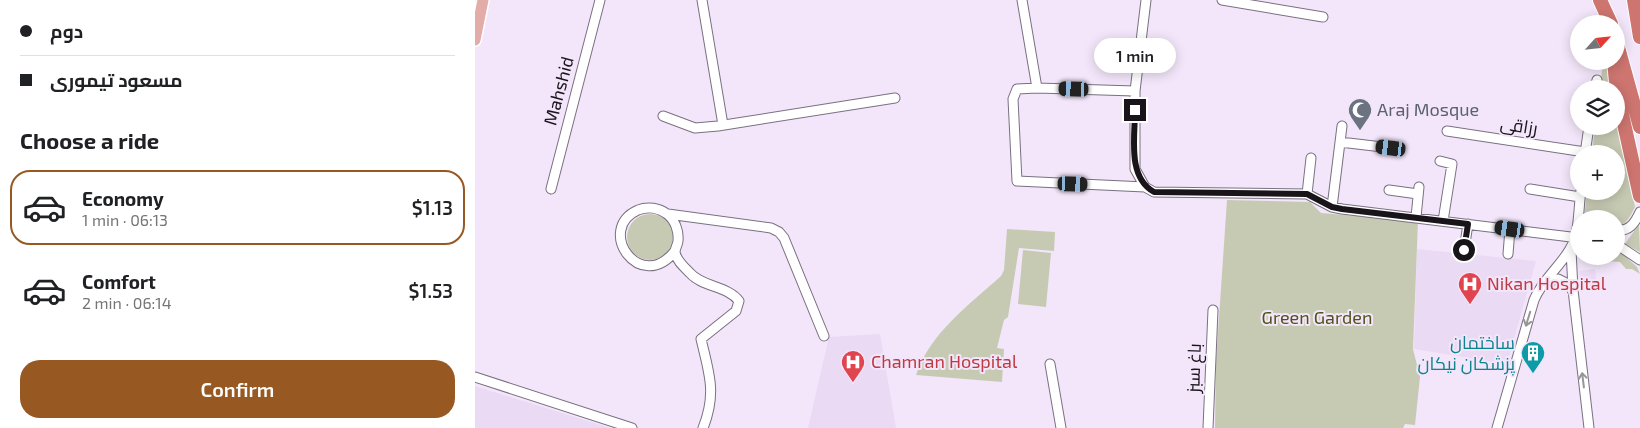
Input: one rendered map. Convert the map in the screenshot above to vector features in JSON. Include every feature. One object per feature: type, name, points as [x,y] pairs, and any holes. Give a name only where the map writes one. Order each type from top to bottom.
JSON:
[{"type":"highway","points":[[1600,0],[1609,13]]},
{"type":"highway","points":[[1634,0],[1640,37]]},
{"type":"highway","points":[[1616,70],[1617,92],[1640,196]]},
{"type":"highway","points":[[1624,70],[1640,127]]},
{"type":"main road","points":[[475,40],[483,0]]},
{"type":"street","name":"Mahshid","points":[[551,189],[599,0]]},
{"type":"street","points":[[702,0],[723,125]]},
{"type":"street","points":[[1022,0],[1037,88]]},
{"type":"street","points":[[1145,187],[1135,169],[1135,91],[1146,0]]},
{"type":"street","points":[[1222,0],[1323,17]]},
{"type":"street","points":[[1135,91],[1017,89],[1013,99],[1017,181],[1145,187],[1154,192],[1163,193],[1307,194],[1332,207],[1570,236]]},
{"type":"street","points":[[663,116],[695,128],[895,98]]},
{"type":"street","points":[[1332,207],[1342,126]]},
{"type":"street","name":"رزاقی","points":[[1447,132],[1570,151]]},
{"type":"street","points":[[1340,142],[1391,148]]},
{"type":"street","points":[[1307,194],[1311,158]]},
{"type":"street","points":[[1440,161],[1452,164],[1443,221]]},
{"type":"street","points":[[1530,189],[1570,193]]},
{"type":"street","points":[[1389,190],[1419,191],[1416,217]]},
{"type":"street","points":[[668,214],[678,231],[675,251],[661,263],[643,265],[634,261],[622,247],[622,228],[633,213],[650,208],[668,214],[771,228],[779,232],[784,238],[823,336]]},
{"type":"street","points":[[1625,230],[1630,227],[1640,212]]},
{"type":"street","points":[[1464,250],[1468,224]]},
{"type":"street","points":[[1508,254],[1510,229]]},
{"type":"street","points":[[1497,428],[1519,349],[1540,285],[1570,250]]},
{"type":"street","points":[[1625,250],[1640,260]]},
{"type":"street","points":[[675,251],[678,260],[693,277],[737,298],[740,304],[737,311],[701,339],[706,351],[712,392],[703,428]]},
{"type":"street","points":[[1572,265],[1589,428]]},
{"type":"street","points":[[1540,285],[1558,279],[1568,284],[1573,290]]},
{"type":"street","name":"باغ سبز","points":[[1208,428],[1213,310]]},
{"type":"street","points":[[1050,364],[1061,428]]},
{"type":"street","points":[[475,377],[632,428]]},
{"type":"shaded area","name":"Nikan Hospital","points":[[1417,249],[1536,261],[1507,364],[1414,349]]},
{"type":"shaded area","points":[[1595,269],[1597,286],[1581,288],[1579,271]]},
{"type":"shaded area","name":"Chamran Hospital","points":[[880,334],[896,428],[808,428],[829,337]]},
{"type":"shaded area","points":[[475,386],[610,428],[475,428]]},
{"type":"green space","points":[[1602,70],[1609,70],[1610,80],[1601,80]]},
{"type":"green space","points":[[1594,135],[1619,135],[1621,145],[1593,145]]},
{"type":"green space","points":[[1625,161],[1635,207],[1626,222],[1625,210],[1585,210],[1586,200],[1625,200]]},
{"type":"green space","name":"Green Garden","points":[[1227,200],[1310,202],[1321,213],[1418,221],[1413,349],[1420,377],[1415,425],[1405,424],[1403,428],[1215,428],[1216,362]]},
{"type":"green space","points":[[646,214],[654,214],[663,218],[669,224],[673,237],[669,250],[663,256],[654,260],[646,260],[637,256],[631,250],[627,241],[627,233],[631,224],[637,218]]},
{"type":"green space","points":[[1639,224],[1640,252],[1625,244]]},
{"type":"green space","points":[[1007,229],[1055,232],[1054,251],[1019,248],[1008,317],[1004,320],[997,348],[1004,349],[1002,382],[916,375],[922,360],[941,333],[964,309],[1001,276],[1004,270]]},
{"type":"green space","points":[[1023,250],[1051,253],[1046,307],[1018,304]]},
{"type":"green space","points":[[1625,256],[1637,267],[1640,274],[1632,269],[1626,269],[1623,265],[1625,265]]},
{"type":"place","name":"Araj Mosque","points":[[1360,131]]},
{"type":"place","name":"Nikan Hospital","points":[[1470,305]]},
{"type":"place","name":"ساختمان پزشکان نیکان","points":[[1533,374]]},
{"type":"place","name":"Chamran Hospital","points":[[853,383]]},
{"type":"route","points":[[1135,110],[1135,169],[1145,187],[1154,192],[1307,194],[1332,207],[1342,209],[1468,224],[1464,250]]}]
